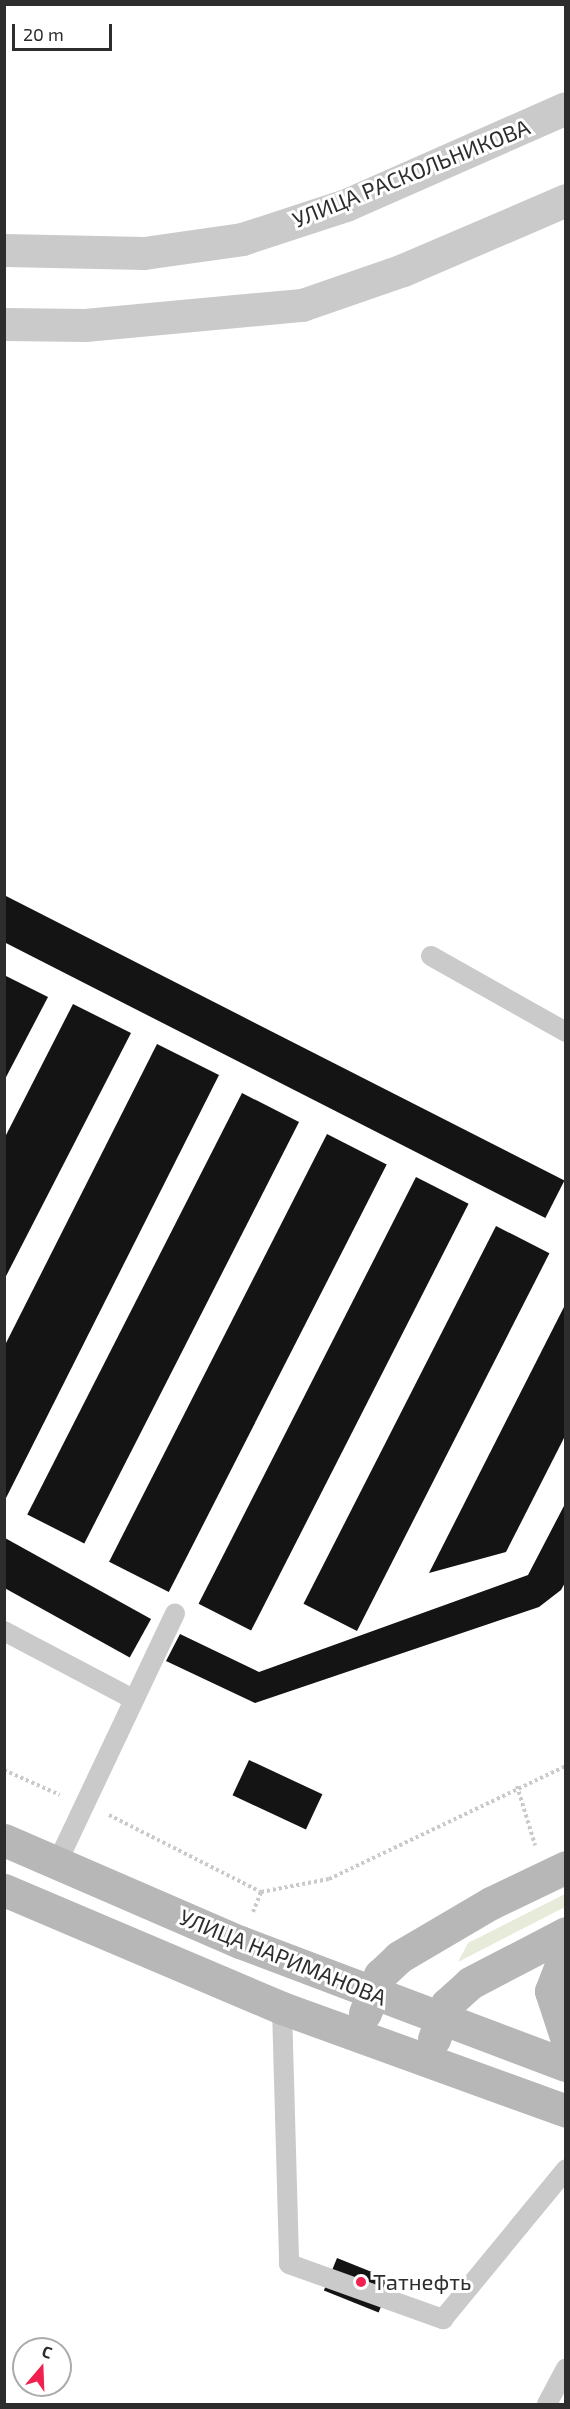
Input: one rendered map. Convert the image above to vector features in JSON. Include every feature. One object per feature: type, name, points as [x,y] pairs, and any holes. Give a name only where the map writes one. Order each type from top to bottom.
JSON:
[{"type":"main road","name":"УЛИЦА НАРИМАНОВА","points":[[4,1840],[240,1942],[566,2065]]},
{"type":"main road","points":[[357,2035],[380,1975],[399,1957],[491,1903],[552,1861]]},
{"type":"main road","name":"УЛИЦА НАРИМАНОВА","points":[[4,1890],[282,2008],[566,2111]]},
{"type":"main road","points":[[427,2060],[447,2004],[470,1983],[566,1933]]},
{"type":"main road","points":[[566,1952],[551,1991],[566,2037]]},
{"type":"street","name":"УЛИЦА РАСКОЛЬНИКОВА","points":[[4,250],[144,253],[242,239],[346,205],[566,108]]},
{"type":"street","points":[[4,324],[85,325],[302,305],[404,270],[566,200]]},
{"type":"lane","points":[[431,956],[566,1032]]},
{"type":"lane","points":[[57,1863],[175,1612]]},
{"type":"lane","points":[[4,1631],[133,1699]]},
{"type":"lane","points":[[282,2008],[289,2264],[443,2319],[566,2169]]},
{"type":"lane","points":[[547,2404],[566,2369]]},
{"type":"path","points":[[4,1770],[85,1803],[261,1892],[329,1879],[517,1786],[566,1766]]},
{"type":"path","points":[[517,1786],[552,1861]]},
{"type":"path","points":[[250,1920],[261,1892]]},
{"type":"green space","points":[[565,1894],[565,1907],[458,1962],[468,1943]]},
{"type":"building","points":[[4,895],[564,1181],[545,1218],[4,942]]},
{"type":"building","points":[[4,975],[48,997],[4,1081]]},
{"type":"building","points":[[73,1004],[131,1033],[4,1280],[4,1139]]},
{"type":"building","points":[[157,1044],[219,1075],[4,1502],[4,1347]]},
{"type":"building","points":[[242,1093],[299,1122],[84,1544],[27,1514]]},
{"type":"building","points":[[327,1134],[387,1164],[169,1592],[109,1562]]},
{"type":"building","points":[[416,1177],[469,1204],[251,1631],[199,1604]]},
{"type":"building","points":[[496,1226],[549,1253],[357,1631],[304,1604]]},
{"type":"building","points":[[566,1303],[566,1434],[506,1552],[429,1573]]},
{"type":"building","points":[[566,1502],[566,1581],[561,1590],[539,1607],[255,1703],[166,1661],[180,1634],[259,1672],[528,1575]]},
{"type":"building","points":[[5,1538],[151,1619],[130,1657],[4,1588]]},
{"type":"building","points":[[249,1760],[322,1794],[306,1830],[233,1795]]},
{"type":"building","points":[[337,2258],[392,2280],[379,2313],[324,2290]]},
{"type":"place","name":"Татнефть","points":[[361,2282]]}]
